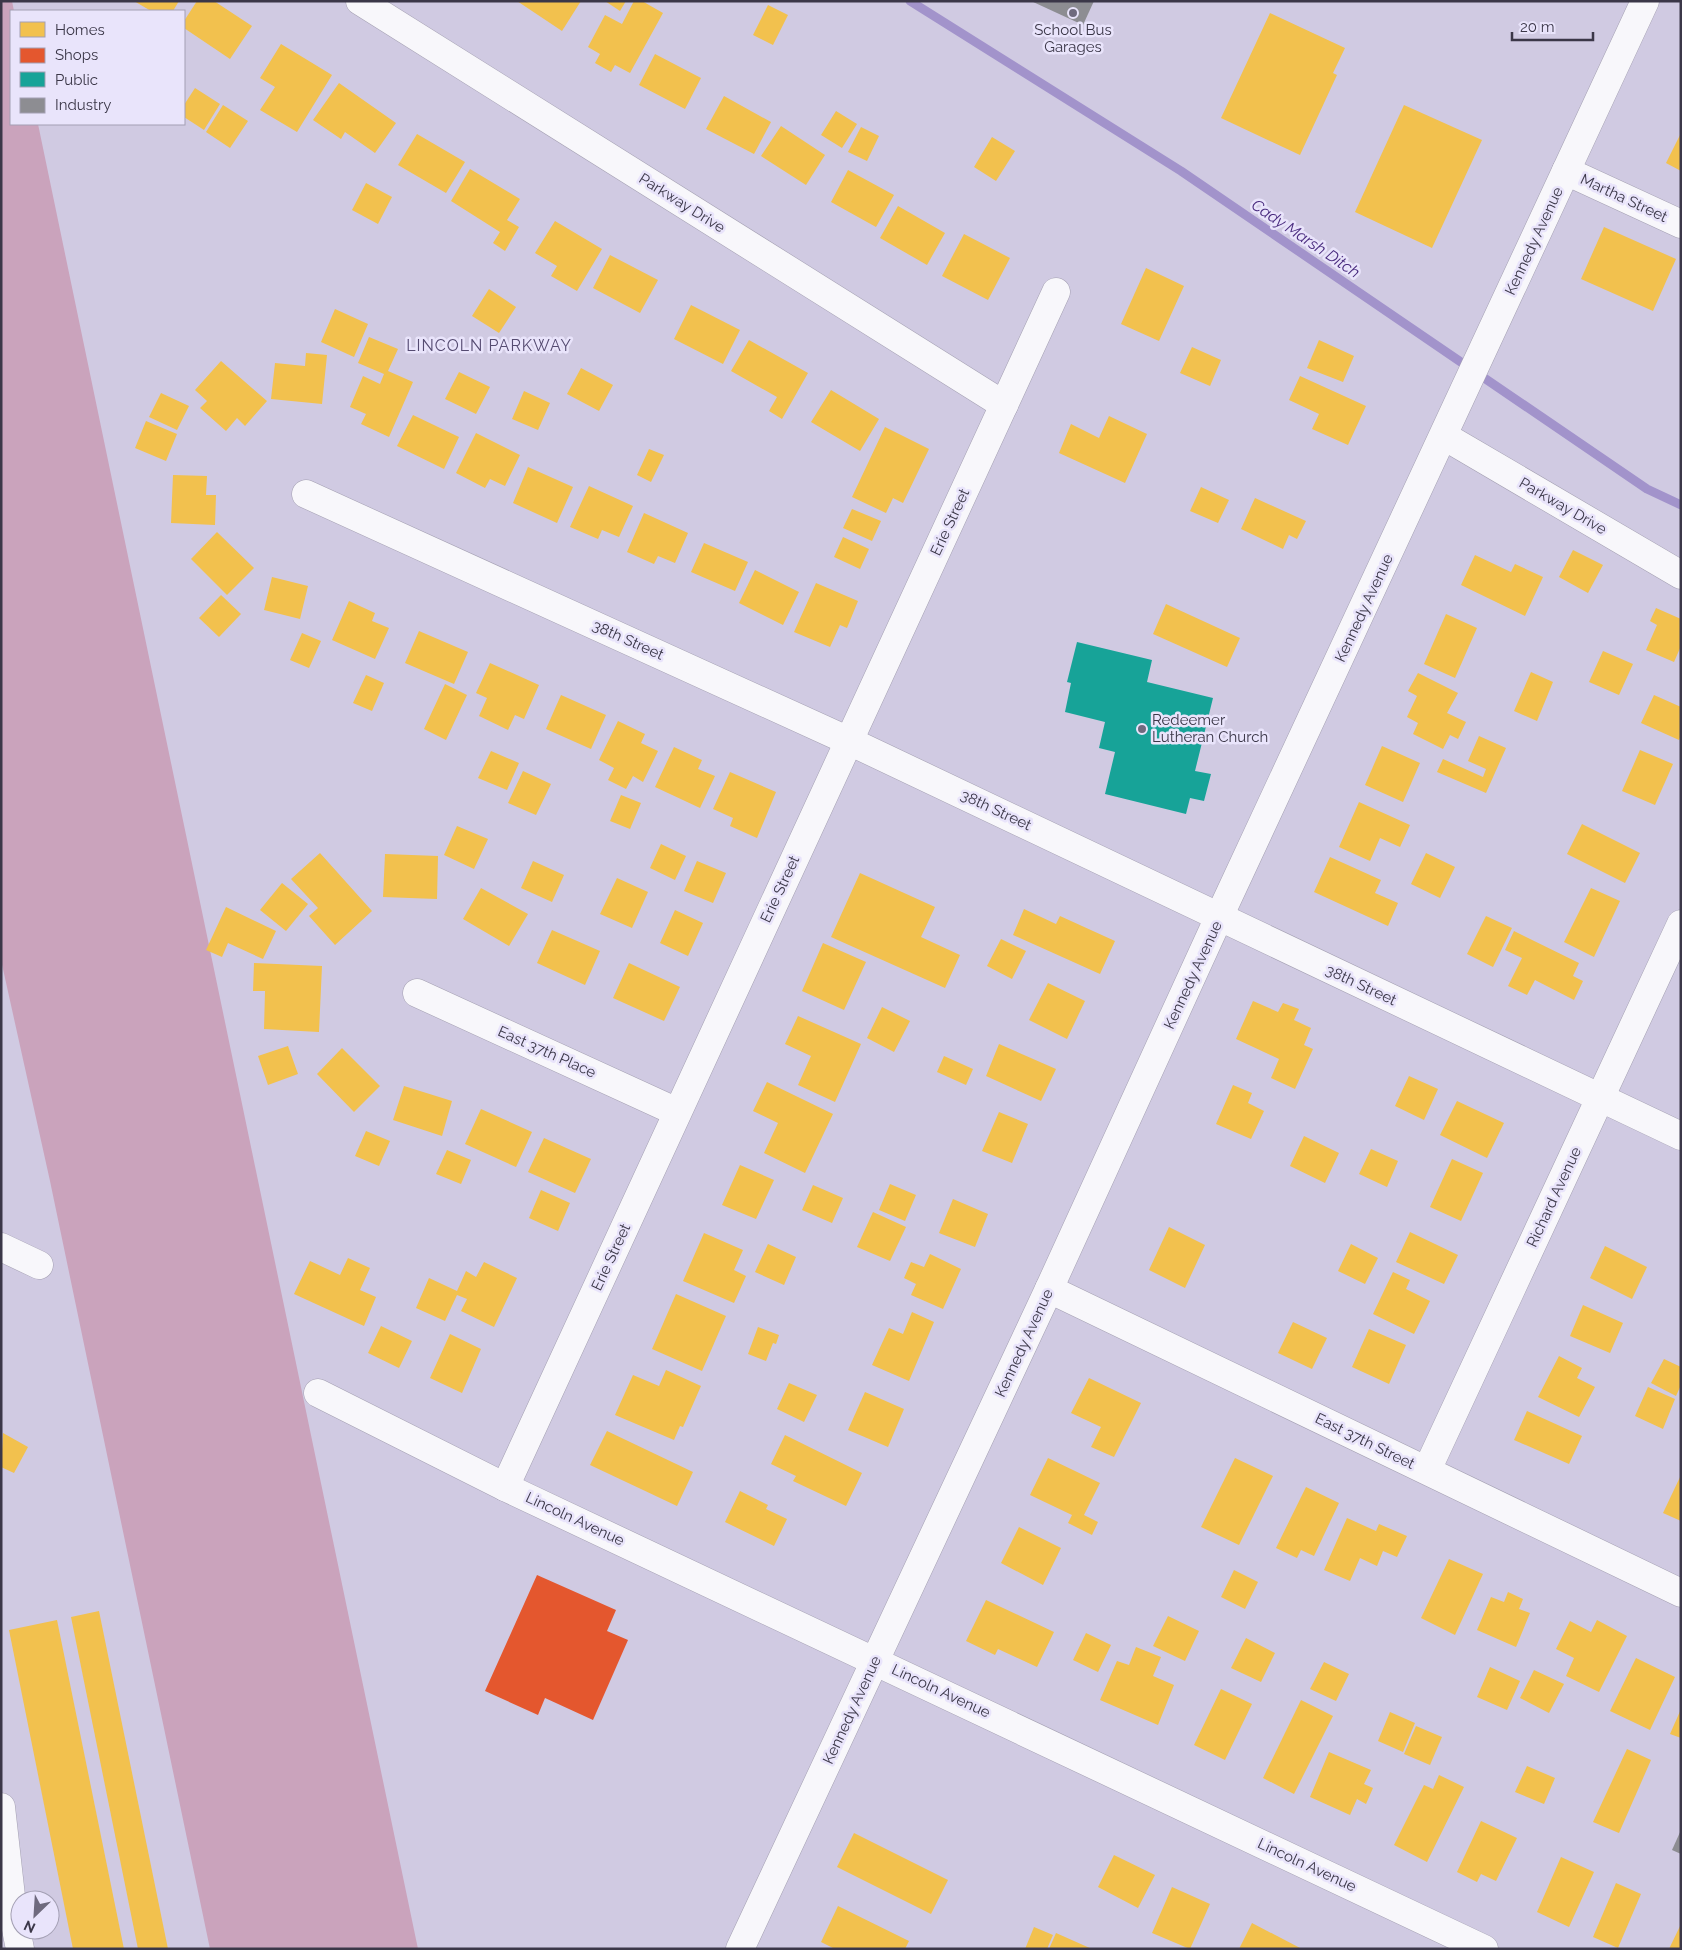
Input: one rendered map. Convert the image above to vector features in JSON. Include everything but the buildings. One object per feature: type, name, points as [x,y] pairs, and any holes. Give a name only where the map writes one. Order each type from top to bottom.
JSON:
[{"type":"street","name":"Parkway Drive","points":[[360,1],[1004,405]]},
{"type":"street","name":"Kennedy Avenue","points":[[740,1949],[1049,1289],[1219,917],[1645,1]]},
{"type":"street","name":"Martha Street","points":[[1566,171],[1681,224]]},
{"type":"street","name":"Erie Street","points":[[506,1487],[1056,292]]},
{"type":"street","name":"Parkway Drive","points":[[1444,436],[1681,575]]},
{"type":"street","name":"38th Street","points":[[306,494],[849,741],[1681,1136]]},
{"type":"street","name":"Richard Avenue","points":[[1427,1470],[1681,924]]},
{"type":"street","name":"East 37th Place","points":[[417,993],[677,1112]]},
{"type":"street","points":[[1,1247],[39,1265]]},
{"type":"street","name":"East 37th Street","points":[[1049,1289],[1681,1593]]},
{"type":"street","name":"Lincoln Avenue","points":[[318,1393],[506,1487],[876,1660],[1484,1949]]},
{"type":"street","points":[[1,1807],[7,1912],[20,1949]]},
{"type":"shaded area","points":[[1,1],[12,1],[14,10],[10,10],[10,125],[38,125],[418,1949],[210,1949],[50,1181],[1,960]]},
{"type":"waterway","name":"Cady Marsh Ditch","points":[[910,1],[1181,171],[1647,489],[1681,505]]},
{"type":"place","name":"School Bus Garages","points":[[1073,13]]},
{"type":"place","name":"Redeemer Lutheran Church","points":[[1142,729]]},
{"type":"district","name":"LINCOLN PARKWAY","points":[[489,345]]}]
